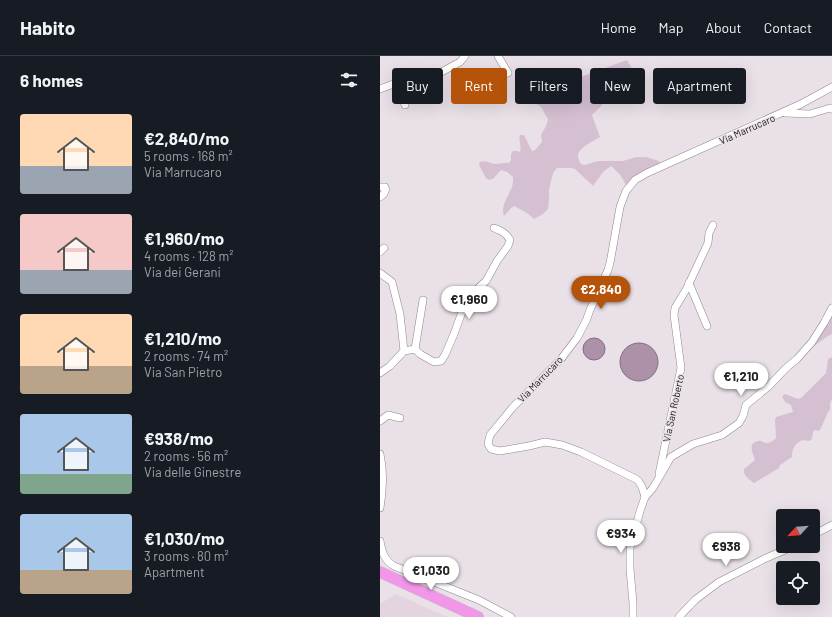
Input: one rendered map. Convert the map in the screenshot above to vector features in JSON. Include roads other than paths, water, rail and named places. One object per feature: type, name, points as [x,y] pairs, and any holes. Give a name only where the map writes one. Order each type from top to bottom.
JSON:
[{"type":"highway","points":[[380,572],[478,617]]},
{"type":"highway","points":[[380,580],[462,617]]},
{"type":"street","points":[[443,71],[460,62],[465,56]]},
{"type":"street","points":[[498,56],[508,73]]},
{"type":"street","points":[[380,89],[392,85]]},
{"type":"street","name":"Via Marrucaro","points":[[645,497],[639,481],[581,452],[562,445],[545,442],[500,451],[491,449],[488,444],[490,435],[514,407],[560,359],[577,338],[608,270],[620,207],[626,191],[635,180],[647,173],[783,113],[832,87]]},
{"type":"street","name":"Via Marrucaro","points":[[783,113],[810,114],[830,108],[832,109]]},
{"type":"street","points":[[380,187],[383,186],[386,189],[380,197]]},
{"type":"street","name":"Via San Roberto","points":[[657,480],[681,368],[674,315],[675,308],[708,243],[709,233],[713,225]]},
{"type":"street","points":[[415,349],[420,354],[434,362],[441,361],[445,355],[462,312],[476,291],[486,281],[497,261],[508,246],[510,240],[507,235],[494,228]]},
{"type":"street","points":[[380,273],[392,282],[400,314],[404,351]]},
{"type":"street","points":[[689,283],[707,326]]},
{"type":"street","points":[[415,349],[423,300]]},
{"type":"street","points":[[633,617],[630,548],[645,497],[653,488],[671,457],[692,444],[722,435],[739,423],[746,405],[770,386],[786,368],[797,359],[812,342],[832,308]]},
{"type":"street","points":[[380,374],[404,351],[415,349]]},
{"type":"street","points":[[380,421],[388,415],[400,418]]},
{"type":"street","points":[[380,457],[383,484],[380,508]]},
{"type":"street","points":[[820,531],[832,524]]},
{"type":"street","points":[[380,541],[384,556],[388,562],[394,566],[479,600],[511,617]]},
{"type":"street","points":[[679,617],[695,600],[719,582],[778,553]]}]
